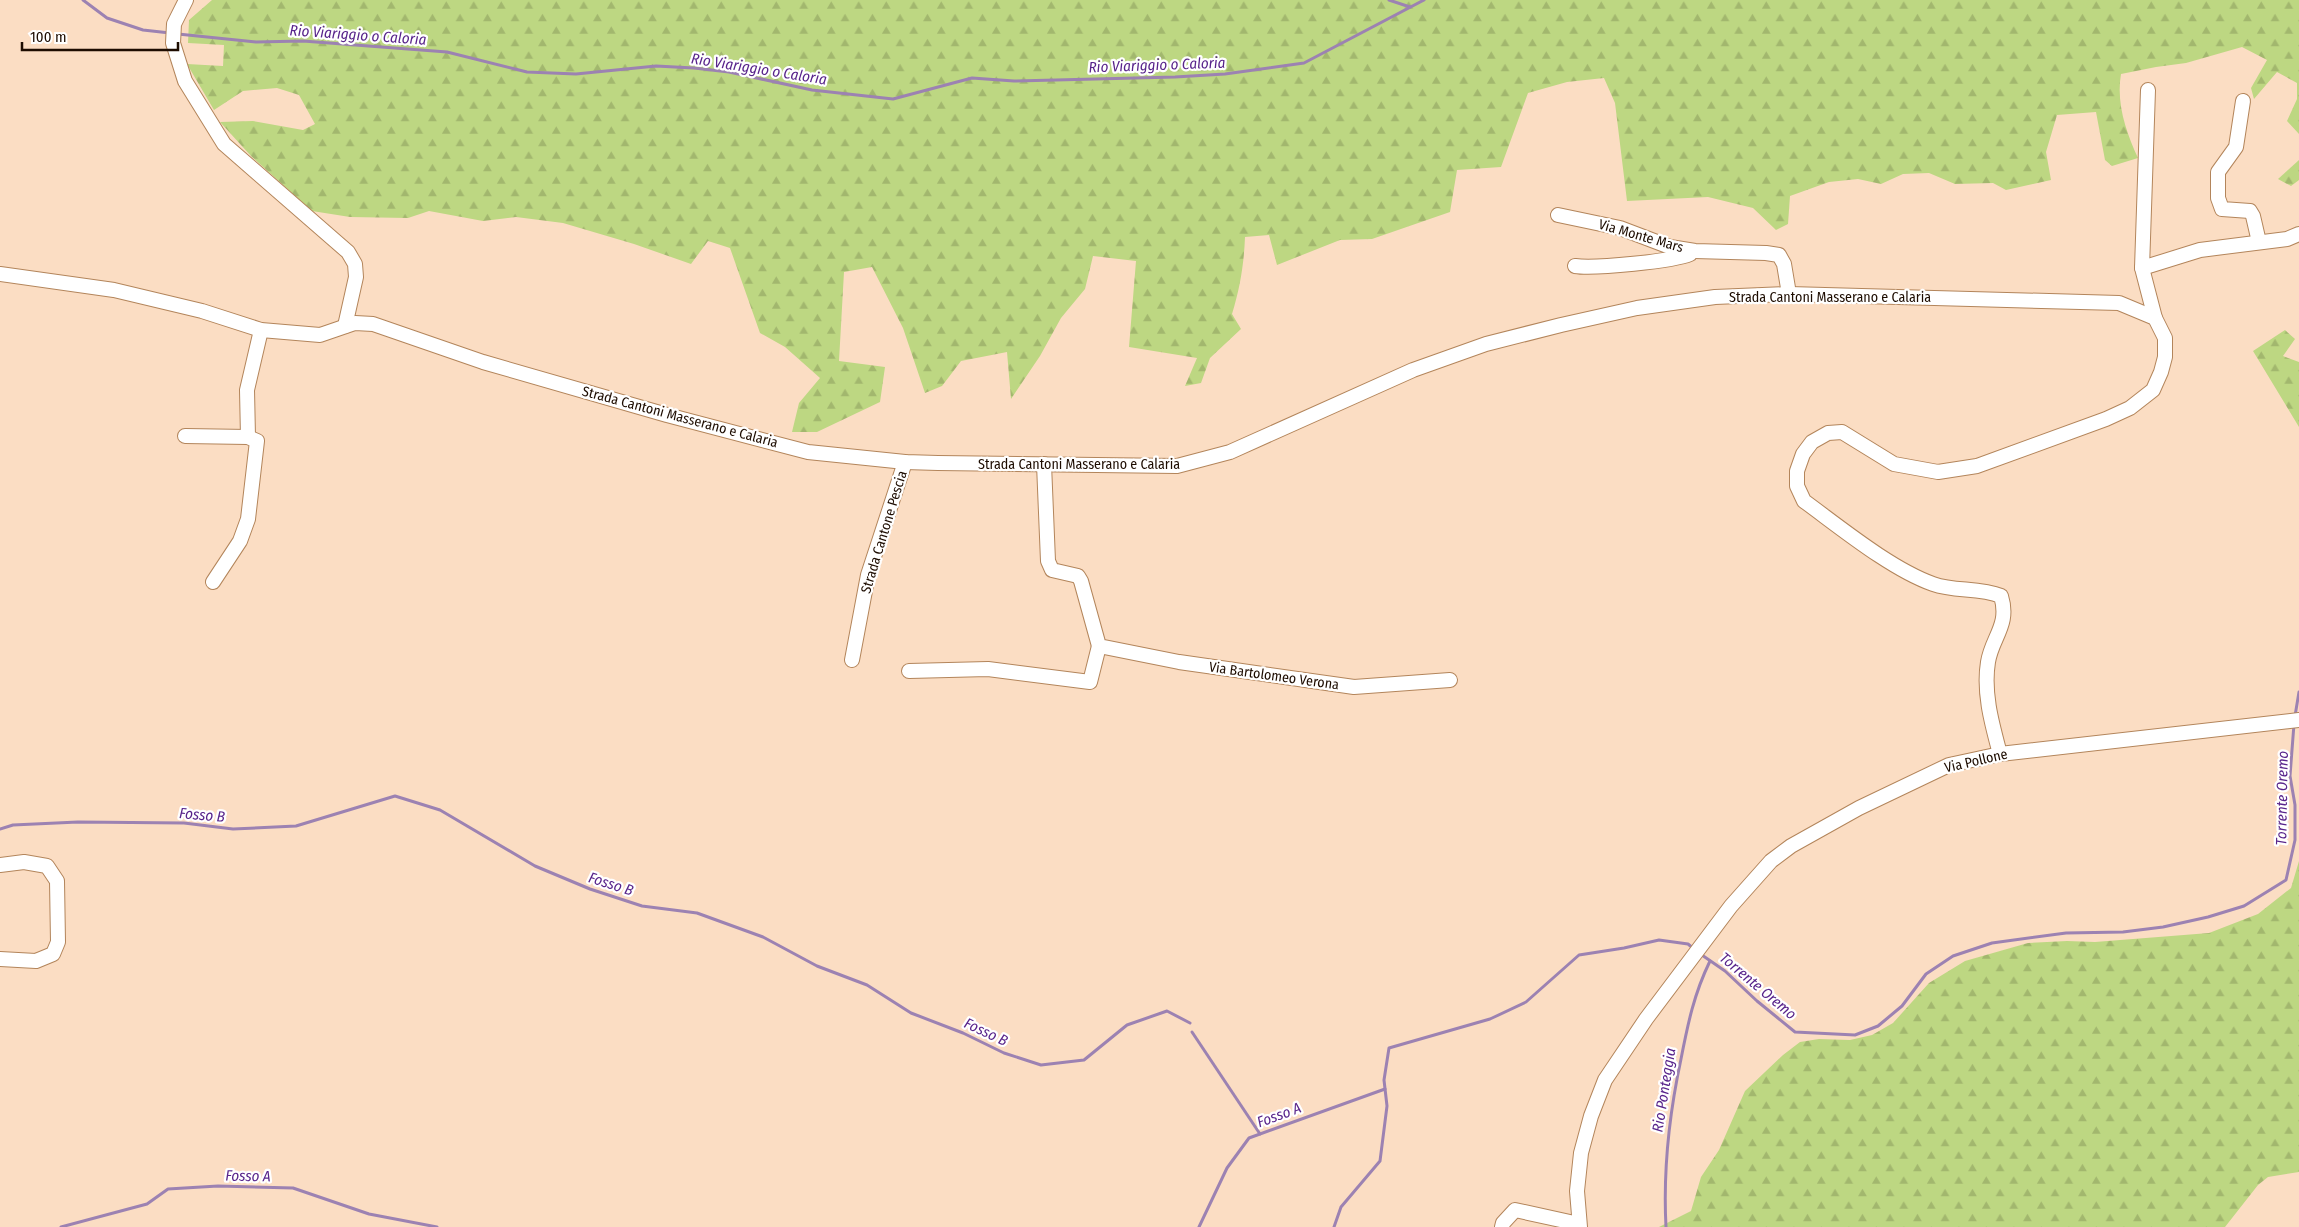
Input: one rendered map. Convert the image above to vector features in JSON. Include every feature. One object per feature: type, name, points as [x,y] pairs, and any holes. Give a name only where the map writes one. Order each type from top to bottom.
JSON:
[{"type":"street","points":[[186,0],[174,24],[173,44],[185,81],[224,144],[348,252],[355,264],[356,277],[345,326]]},
{"type":"street","points":[[2000,754],[1989,712],[1987,688],[1988,662],[2004,618],[2001,596],[1989,591],[1935,585],[1908,574],[1804,501],[1797,486],[1796,471],[1803,454],[1812,442],[1828,433],[1842,432],[1894,464],[1938,472],[1977,466],[2106,419],[2130,408],[2153,390],[2165,357],[2165,338],[2155,318],[2142,268],[2148,90]]},
{"type":"street","points":[[2243,101],[2236,147],[2218,172],[2218,198],[2222,209],[2250,211],[2255,222],[2259,242]]},
{"type":"street","name":"Via Monte Mars","points":[[1558,215],[1620,228],[1670,247],[1695,251],[1766,253],[1779,256],[1784,264],[1788,294]]},
{"type":"street","points":[[2142,268],[2200,250],[2287,238],[2299,234]]},
{"type":"street","name":"Via Monte Mars","points":[[1575,266],[1634,263],[1686,256],[1695,251]]},
{"type":"street","name":"Strada Cantoni Masserano e Calaria","points":[[0,274],[114,290],[202,311],[261,330],[320,335],[345,326],[373,324],[483,362],[667,415],[808,452],[905,462],[1177,466],[1230,452],[1413,370],[1486,344],[1637,308],[1715,297],[1788,294],[2120,303],[2155,318]]},
{"type":"street","points":[[248,437],[247,390],[261,330]]},
{"type":"street","points":[[186,436],[248,437],[257,441],[248,520],[240,541],[212,582]]},
{"type":"street","name":"Strada Cantone Pescia","points":[[852,660],[868,575],[905,462]]},
{"type":"street","points":[[909,671],[988,669],[1090,682],[1098,646],[1081,581],[1078,576],[1052,570],[1048,561],[1044,464]]},
{"type":"street","name":"Via Bartolomeo Verona","points":[[1098,646],[1180,662],[1354,687],[1450,680]]},
{"type":"street","name":"Via Pollone","points":[[1580,1226],[1577,1191],[1582,1154],[1591,1116],[1605,1080],[1646,1020],[1750,882],[1771,861],[1791,846],[1859,808],[1949,764],[2000,754],[2299,720]]},
{"type":"street","points":[[0,865],[24,862],[47,866],[57,880],[58,942],[53,954],[36,962],[0,959]]},
{"type":"street","points":[[1502,1227],[1502,1223],[1515,1210],[1580,1226]]},
{"type":"green space","points":[[212,0],[2299,0],[2299,134],[2287,121],[2297,99],[2297,83],[2277,72],[2254,99],[2251,88],[2267,60],[2242,47],[2186,63],[2121,74],[2120,96],[2123,117],[2138,158],[2112,166],[2105,160],[2096,112],[2057,115],[2046,152],[2051,180],[2006,190],[1993,183],[1955,184],[1929,173],[1903,174],[1881,184],[1858,179],[1829,182],[1790,196],[1788,224],[1776,230],[1753,208],[1708,197],[1627,201],[1615,103],[1604,78],[1567,82],[1528,93],[1501,167],[1457,170],[1450,212],[1372,239],[1340,240],[1277,265],[1269,235],[1245,237],[1241,276],[1232,314],[1241,329],[1210,358],[1201,383],[1185,386],[1197,358],[1129,347],[1136,261],[1093,256],[1085,289],[1061,318],[1040,356],[1011,399],[1007,352],[961,361],[942,386],[925,393],[903,328],[872,267],[844,272],[839,361],[885,367],[880,402],[817,432],[792,432],[799,403],[820,378],[785,347],[760,333],[730,248],[708,241],[691,264],[634,244],[563,223],[516,217],[483,221],[429,211],[408,218],[350,217],[312,211],[251,156],[220,122],[253,121],[303,130],[315,124],[299,95],[277,88],[243,91],[214,110],[187,64],[223,66],[224,45],[188,43],[189,20]]},
{"type":"green space","points":[[2299,160],[2299,180],[2291,186],[2278,179]]},
{"type":"green space","points":[[2285,330],[2295,339],[2283,356],[2299,362],[2299,427],[2253,351]]},
{"type":"green space","points":[[2299,861],[2299,1172],[2268,1177],[2258,1185],[2225,1227],[1659,1227],[1691,1211],[1701,1177],[1719,1150],[1745,1091],[1783,1055],[1800,1042],[1819,1039],[1850,1040],[1872,1035],[1893,1023],[1929,983],[1965,961],[2028,943],[2095,942],[2209,933],[2258,914],[2291,888]]},
{"type":"waterway","name":"Rio Viariggio o Caloria","points":[[83,0],[107,18],[143,30],[170,33]]},
{"type":"waterway","points":[[1389,0],[1410,7]]},
{"type":"waterway","name":"Rio Viariggio o Caloria","points":[[178,34],[256,42],[303,41],[447,52],[527,72],[576,74],[656,66],[694,68],[729,72],[812,90],[893,99],[972,78],[1014,81],[1175,77],[1225,74],[1304,63],[1424,0]]},
{"type":"waterway","name":"Torrente Oremo","points":[[2295,716],[2299,692]]},
{"type":"waterway","name":"Torrente Oremo","points":[[1699,953],[1725,971],[1757,1001],[1795,1032],[1855,1035],[1878,1026],[1902,1006],[1926,974],[1953,956],[1992,943],[2066,933],[2123,932],[2163,927],[2208,917],[2244,906],[2286,880],[2295,840],[2295,805],[2290,776],[2294,724]]},
{"type":"waterway","name":"Fosso B","points":[[0,829],[13,825],[78,822],[184,823],[233,829],[296,826],[395,796],[440,810],[535,866],[590,889],[642,906],[697,913],[763,937],[817,966],[867,985],[911,1013],[963,1033],[1004,1053],[1041,1065],[1084,1060],[1127,1025],[1167,1011],[1190,1023]]},
{"type":"waterway","name":"Torrente Oremo","points":[[1334,1227],[1341,1207],[1380,1161],[1387,1106],[1384,1080],[1389,1048],[1490,1019],[1526,1002],[1579,955],[1659,940],[1688,944],[1694,949]]},
{"type":"waterway","name":"Rio Ponteggia","points":[[1666,1227],[1666,1164],[1673,1101],[1692,1009],[1710,961]]},
{"type":"waterway","name":"Fosso B","points":[[1192,1032],[1260,1134]]},
{"type":"waterway","name":"Fosso A","points":[[1199,1227],[1227,1168],[1249,1138],[1385,1089]]},
{"type":"waterway","name":"Fosso A","points":[[61,1227],[147,1204],[168,1189],[218,1186],[293,1188],[369,1214],[437,1227]]}]
